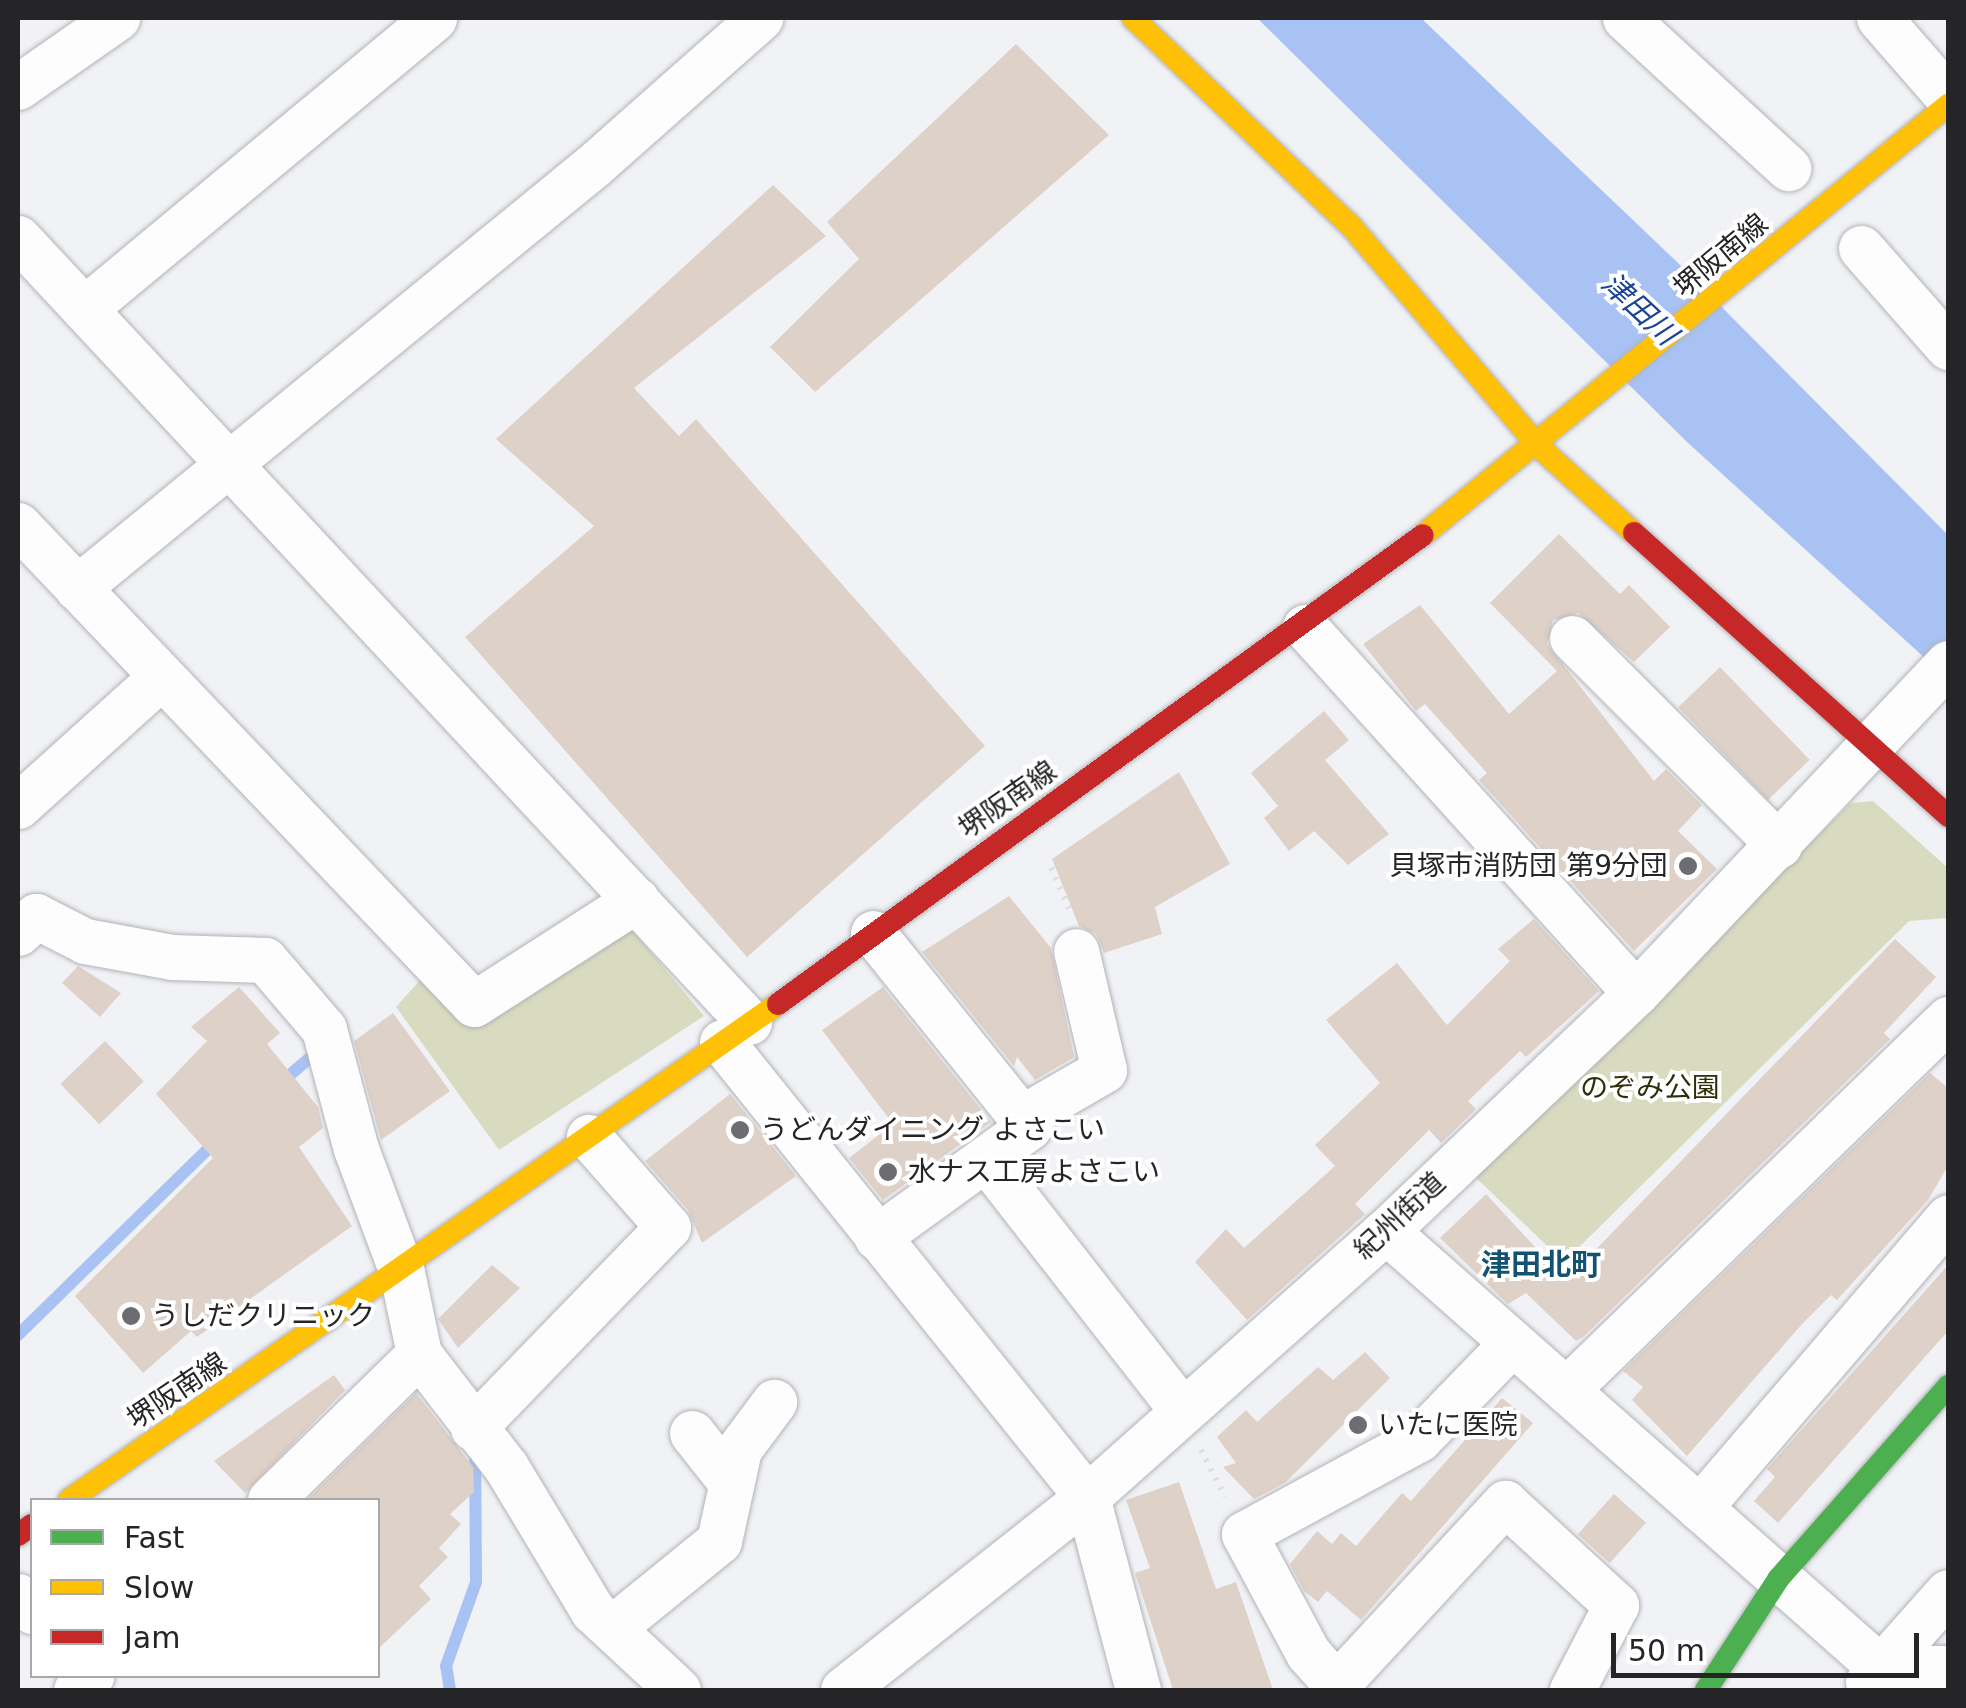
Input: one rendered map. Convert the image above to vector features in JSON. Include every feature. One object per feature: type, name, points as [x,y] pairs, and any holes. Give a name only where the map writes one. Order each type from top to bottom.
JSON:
[{"type":"main road","points":[[1133,18],[1351,226],[1538,446],[1948,816]]},
{"type":"main road","name":"堺阪南線","points":[[72,1498],[402,1274],[1305,626],[1538,446],[1948,106]]},
{"type":"main road","points":[[1706,1690],[1779,1578],[1948,1386]]},
{"type":"street","points":[[18,88],[117,18]]},
{"type":"street","points":[[84,309],[434,18]]},
{"type":"street","points":[[77,588],[232,467],[760,18]]},
{"type":"street","points":[[1626,18],[1788,168]]},
{"type":"street","points":[[1879,18],[1948,97]]},
{"type":"street","points":[[18,238],[636,900],[735,1032],[877,1236],[1087,1497],[1138,1690]]},
{"type":"street","points":[[1861,248],[1948,348]]},
{"type":"street","points":[[18,525],[474,1004],[636,900]]},
{"type":"street","points":[[1305,626],[1636,993]]},
{"type":"street","points":[[1572,638],[1778,845]]},
{"type":"street","name":"紀州街道","points":[[843,1690],[1087,1497],[1180,1408],[1386,1231],[1636,993],[1872,749],[1948,663]]},
{"type":"street","points":[[18,806],[162,677]]},
{"type":"street","points":[[18,933],[36,916],[85,941],[172,957],[265,960],[324,1029],[356,1149],[402,1274],[418,1354],[612,1628],[678,1690]]},
{"type":"street","points":[[873,933],[1029,1127],[988,1162],[877,1236]]},
{"type":"street","points":[[1021,1118],[1104,1070],[1076,951]]},
{"type":"street","points":[[1566,1390],[1948,1019]]},
{"type":"street","points":[[473,1428],[668,1227],[590,1138]]},
{"type":"street","points":[[988,1162],[1180,1408]]},
{"type":"street","points":[[1700,1508],[1948,1217]]},
{"type":"street","points":[[1386,1231],[1779,1578],[1870,1680]]},
{"type":"street","points":[[1512,1342],[1419,1439],[1244,1534],[1308,1653],[1340,1686],[1505,1503],[1616,1605],[1572,1690]]},
{"type":"street","points":[[272,1498],[418,1354]]},
{"type":"street","points":[[612,1628],[719,1542],[729,1480],[739,1449],[774,1402]]},
{"type":"street","points":[[692,1433],[729,1480]]},
{"type":"street","points":[[1870,1680],[1948,1592]]},
{"type":"street","points":[[1870,1680],[1948,1668]]},
{"type":"path","points":[[1032,820],[1078,931],[1076,951]]},
{"type":"path","points":[[1180,1408],[1244,1534]]},
{"type":"green space","name":"のぞみ公園","points":[[1873,801],[1948,868],[1948,918],[1909,921],[1564,1262],[1473,1175],[1851,803]]},
{"type":"green space","points":[[625,921],[704,1016],[499,1150],[396,1007],[428,971],[477,1017]]},
{"type":"water","name":"津田川","points":[[1257,18],[1421,18],[1676,261],[1948,535],[1948,679],[1687,442]]},
{"type":"building","points":[[1016,44],[1109,135],[815,392],[770,347],[859,259],[827,222]]},
{"type":"building","points":[[773,185],[826,236],[634,388],[679,436],[696,419],[985,746],[747,957],[465,637],[594,526],[496,439]]},
{"type":"building","points":[[1559,534],[1620,594],[1629,585],[1670,627],[1634,662],[1578,613],[1553,620],[1547,644],[1654,781],[1666,769],[1702,805],[1678,831],[1717,869],[1634,951],[1479,780],[1487,773],[1425,704],[1416,711],[1363,644],[1420,605],[1509,714],[1557,671],[1490,603]]},
{"type":"building","points":[[1720,667],[1810,760],[1768,800],[1678,707]]},
{"type":"building","points":[[1324,711],[1349,740],[1325,760],[1389,834],[1348,865],[1314,831],[1289,851],[1264,818],[1278,806],[1251,773]]},
{"type":"building","points":[[1179,772],[1230,864],[1155,907],[1162,934],[1104,953],[1096,934],[1079,926],[1052,859]]},
{"type":"building","points":[[1009,896],[1051,948],[1074,1057],[1035,1080],[1017,1057],[1014,1066],[922,952]]},
{"type":"building","points":[[1534,919],[1599,991],[1526,1057],[1520,1051],[1468,1101],[1476,1109],[1441,1143],[1429,1130],[1355,1204],[1365,1214],[1247,1320],[1195,1262],[1226,1229],[1244,1248],[1335,1166],[1315,1145],[1380,1083],[1326,1020],[1397,963],[1447,1025],[1510,961],[1498,949]]},
{"type":"building","points":[[1895,939],[1936,977],[1884,1033],[1890,1039],[1583,1337],[1576,1341],[1526,1293],[1508,1304],[1440,1238],[1486,1194],[1562,1276],[1574,1262],[1579,1267]]},
{"type":"building","points":[[78,966],[121,993],[100,1017],[62,983]]},
{"type":"building","points":[[239,987],[280,1033],[267,1044],[318,1107],[323,1128],[299,1147],[352,1226],[197,1337],[191,1331],[143,1373],[75,1296],[213,1158],[156,1094],[207,1041],[191,1027]]},
{"type":"building","points":[[883,987],[991,1122],[883,1200],[849,1158],[893,1124],[822,1030]]},
{"type":"building","points":[[393,1013],[450,1091],[381,1140],[354,1041]]},
{"type":"building","points":[[105,1041],[144,1081],[99,1124],[60,1084]]},
{"type":"building","points":[[1930,1073],[1948,1088],[1948,1166],[1928,1200],[1837,1300],[1831,1295],[1802,1324],[1687,1456],[1632,1400],[1643,1387],[1623,1371]]},
{"type":"building","points":[[730,1094],[796,1176],[702,1243],[688,1210],[645,1161]]},
{"type":"building","points":[[492,1265],[520,1288],[458,1348],[438,1319]]},
{"type":"building","points":[[1948,1265],[1948,1331],[1778,1523],[1754,1501],[1775,1477],[1767,1469]]},
{"type":"building","points":[[1365,1352],[1390,1378],[1286,1482],[1254,1499],[1223,1467],[1236,1463],[1217,1437],[1246,1410],[1257,1422],[1318,1367],[1333,1380]]},
{"type":"building","points":[[334,1375],[345,1390],[245,1493],[214,1461]]},
{"type":"building","points":[[416,1393],[473,1467],[474,1492],[450,1514],[461,1524],[439,1548],[448,1557],[419,1586],[431,1599],[380,1647],[380,1498],[309,1498]]},
{"type":"building","points":[[1502,1398],[1533,1423],[1361,1620],[1327,1591],[1318,1602],[1304,1591],[1290,1564],[1317,1531],[1332,1544],[1341,1533],[1356,1546],[1402,1493],[1411,1501]]},
{"type":"building","points":[[1179,1482],[1216,1589],[1236,1582],[1273,1690],[1173,1690],[1135,1573],[1150,1568],[1126,1500]]},
{"type":"building","points":[[1614,1494],[1646,1523],[1610,1563],[1578,1534]]},
{"type":"waterway","points":[[279,1084],[311,1057]]},
{"type":"waterway","points":[[18,1335],[216,1141]]},
{"type":"waterway","points":[[450,1690],[446,1666],[476,1582],[475,1447]]},
{"type":"traffic: fast","points":[[1706,1690],[1779,1578],[1948,1386]]},
{"type":"traffic: slow","points":[[1133,18],[1351,226],[1538,446],[1634,533]]},
{"type":"traffic: slow","points":[[1423,535],[1948,105]]},
{"type":"traffic: slow","points":[[72,1498],[778,1004]]},
{"type":"traffic: jam","points":[[1634,533],[1948,816]]},
{"type":"traffic: jam","points":[[778,1004],[1423,535]]},
{"type":"traffic: jam","points":[[18,1535],[30,1526]]},
{"type":"place","name":"貝塚市消防団 第9分団","points":[[1688,866]]},
{"type":"place","name":"うどんダイニング よさこい","points":[[740,1130]]},
{"type":"place","name":"水ナス工房よさこい","points":[[888,1172]]},
{"type":"place","name":"うしだクリニック","points":[[131,1316]]},
{"type":"place","name":"いたに医院","points":[[1358,1425]]},
{"type":"district","name":"津田北町","points":[[1541,1265]]}]
